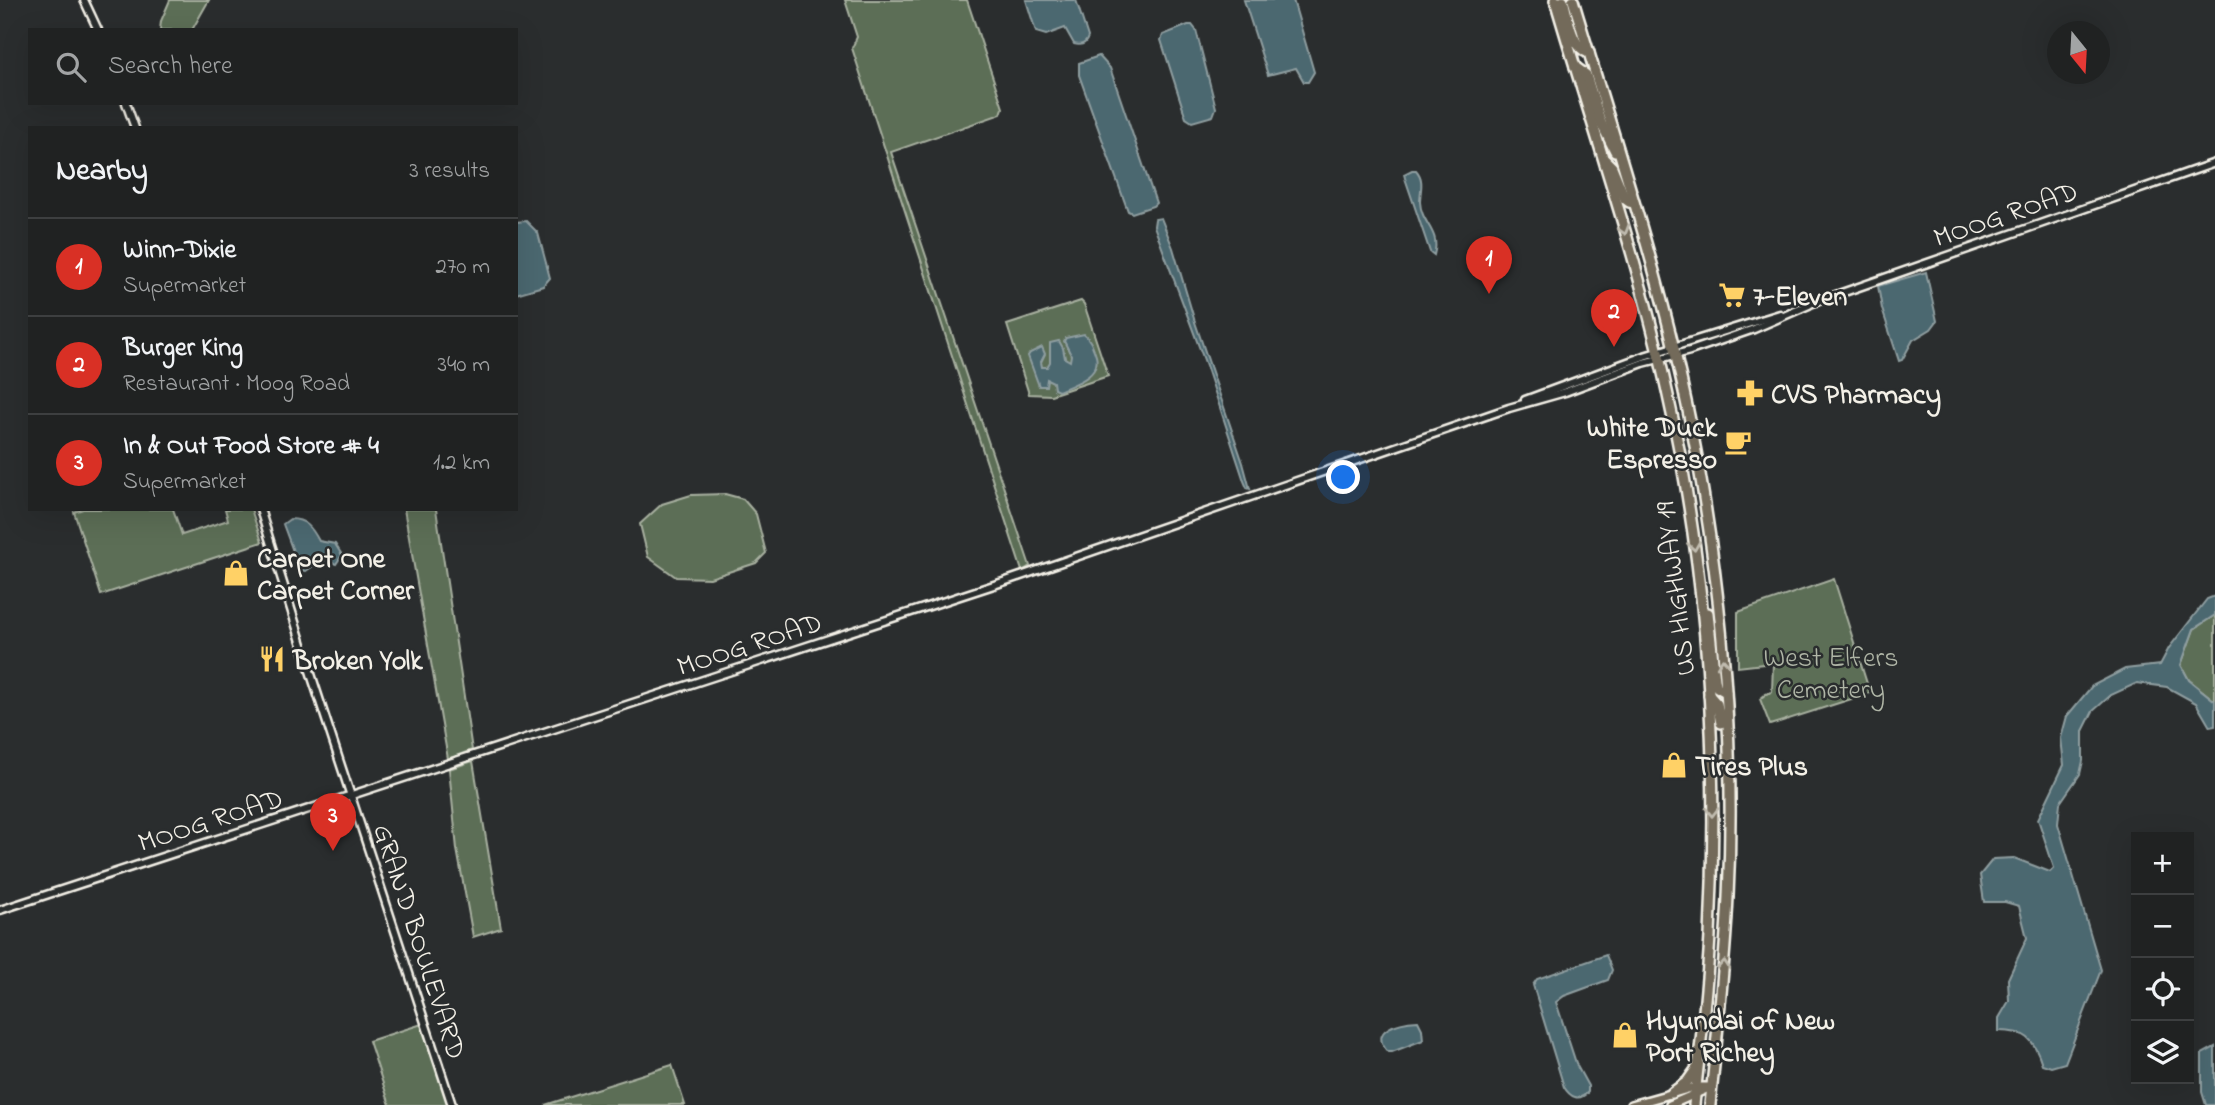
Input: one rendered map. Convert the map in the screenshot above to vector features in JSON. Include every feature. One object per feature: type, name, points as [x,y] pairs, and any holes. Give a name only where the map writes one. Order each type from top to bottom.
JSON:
[{"type":"highway","name":"US HIGHWAY 19","points":[[1555,0],[1659,355],[1684,477],[1700,593],[1709,695],[1712,893],[1694,1096]]},
{"type":"highway","points":[[1563,0],[1577,44],[1589,53]]},
{"type":"highway","name":"US HIGHWAY 19","points":[[1573,0],[1654,269],[1675,351],[1707,518],[1718,604],[1726,692],[1729,780],[1727,924],[1710,1105]]},
{"type":"highway","points":[[1574,67],[1586,75],[1601,123],[1620,158]]},
{"type":"highway","points":[[1602,156],[1612,167],[1625,199],[1634,203]]},
{"type":"highway","points":[[1700,593],[1706,600],[1715,680],[1717,687],[1726,692]]},
{"type":"highway","points":[[1709,695],[1721,714],[1729,780]]},
{"type":"highway","points":[[1672,1093],[1690,1078],[1698,1066]]},
{"type":"main road","points":[[1670,1105],[1713,1087]]},
{"type":"main road","points":[[1631,1105],[1672,1093],[1694,1096]]},
{"type":"street","points":[[85,0],[97,28]]},
{"type":"street","points":[[127,105],[134,126]]},
{"type":"street","name":"MOOG ROAD","points":[[0,910],[1006,581],[1508,408],[1563,386],[1659,355],[1754,329],[1809,305],[2215,163]]},
{"type":"street","name":"GRAND BOULEVARD","points":[[261,511],[452,1105]]},
{"type":"green space","points":[[170,0],[209,0],[193,28],[160,28]]},
{"type":"green space","points":[[845,0],[967,0],[1003,108],[1001,114],[891,152],[1030,566],[1022,571],[852,48],[857,37]]},
{"type":"green space","points":[[1081,301],[1108,376],[1051,395],[1029,394],[1007,325]]},
{"type":"green space","points":[[725,494],[743,499],[756,514],[766,553],[756,563],[710,578],[676,577],[648,557],[640,524],[662,504],[691,495]]},
{"type":"green space","points":[[174,511],[182,535],[228,520],[226,511],[252,511],[262,542],[101,595],[74,512]]},
{"type":"green space","points":[[404,511],[436,511],[472,750],[448,759]]},
{"type":"green space","name":"West Elfers Cemetery","points":[[1834,579],[1870,693],[1770,725],[1760,699],[1772,692],[1773,663],[1738,667],[1738,612]]},
{"type":"green space","points":[[2215,615],[2215,701],[2189,680],[2181,665],[2194,629]]},
{"type":"green space","points":[[473,761],[501,928],[473,937],[457,849],[449,769]]},
{"type":"green space","points":[[422,1024],[448,1105],[390,1105],[369,1041]]},
{"type":"green space","points":[[672,1065],[685,1105],[545,1105]]},
{"type":"water","points":[[1026,0],[1076,0],[1088,37],[1086,41],[1081,45],[1074,44],[1065,28],[1046,35],[1036,32]]},
{"type":"water","points":[[1244,0],[1293,0],[1314,72],[1308,82],[1304,82],[1296,68],[1268,75]]},
{"type":"water","points":[[1192,25],[1196,30],[1216,108],[1213,116],[1192,122],[1186,118],[1161,40],[1163,35]]},
{"type":"water","points":[[1099,56],[1110,68],[1156,203],[1132,213],[1128,211],[1079,75],[1079,63]]},
{"type":"water","points":[[1416,170],[1420,178],[1421,210],[1435,239],[1434,255],[1430,252],[1405,178],[1404,174]]},
{"type":"water","points":[[1161,218],[1250,489],[1244,481],[1207,368],[1154,226],[1155,219]]},
{"type":"water","points":[[526,221],[538,233],[550,278],[543,286],[518,293],[518,222]]},
{"type":"water","points":[[1926,272],[1937,321],[1931,329],[1913,340],[1899,361],[1882,309],[1878,286]]},
{"type":"water","points":[[1084,334],[1092,345],[1097,361],[1092,373],[1080,382],[1058,391],[1054,389],[1053,382],[1047,379],[1046,386],[1039,386],[1028,356],[1030,353],[1042,347],[1045,354],[1042,367],[1047,367],[1050,362],[1050,343],[1059,341],[1065,358],[1070,361],[1071,355],[1064,341],[1066,338]]},
{"type":"water","points":[[290,519],[308,525],[319,541],[335,544],[342,555],[336,564],[323,559],[306,571],[300,570],[283,524]]},
{"type":"water","points":[[2215,596],[2215,615],[2194,629],[2181,665],[2189,680],[2215,701],[2215,726],[2210,727],[2196,703],[2167,687],[2137,683],[2111,695],[2093,711],[2083,731],[2080,774],[2060,803],[2058,824],[2101,970],[2065,1063],[2051,1067],[2042,1064],[2036,1048],[2028,1038],[2016,1032],[1999,1031],[1999,1018],[2009,1001],[2008,979],[2027,938],[2019,906],[2005,902],[1984,902],[1980,875],[1993,859],[2014,858],[2050,872],[2054,868],[2038,819],[2064,765],[2061,738],[2067,716],[2092,686],[2125,669],[2160,665],[2169,648],[2207,599]]},
{"type":"water","points":[[1606,955],[1612,970],[1608,980],[1564,996],[1556,1002],[1577,1066],[1588,1086],[1585,1095],[1575,1097],[1564,1087],[1533,985],[1537,979]]},
{"type":"water","points":[[1418,1021],[1423,1040],[1388,1052],[1381,1038],[1384,1032],[1395,1025]]},
{"type":"water","points":[[2215,1047],[2215,1105],[2206,1105],[2202,1092],[2202,1054]]},
{"type":"place","name":"Winn-Dixie","points":[[1489,294]]},
{"type":"place","name":"7-Eleven","points":[[1732,295]]},
{"type":"place","name":"Burger King","points":[[1614,347]]},
{"type":"place","name":"CVS Pharmacy","points":[[1750,393]]},
{"type":"place","name":"White Duck Espresso","points":[[1738,442]]},
{"type":"place","name":"Carpet One Carpet Corner","points":[[236,573]]},
{"type":"place","name":"Broken Yolk","points":[[272,659]]},
{"type":"place","name":"Tires Plus","points":[[1674,765]]},
{"type":"place","name":"In & Out Food Store # 4","points":[[333,851]]},
{"type":"place","name":"Hyundai of New Port Richey","points":[[1625,1035]]}]
